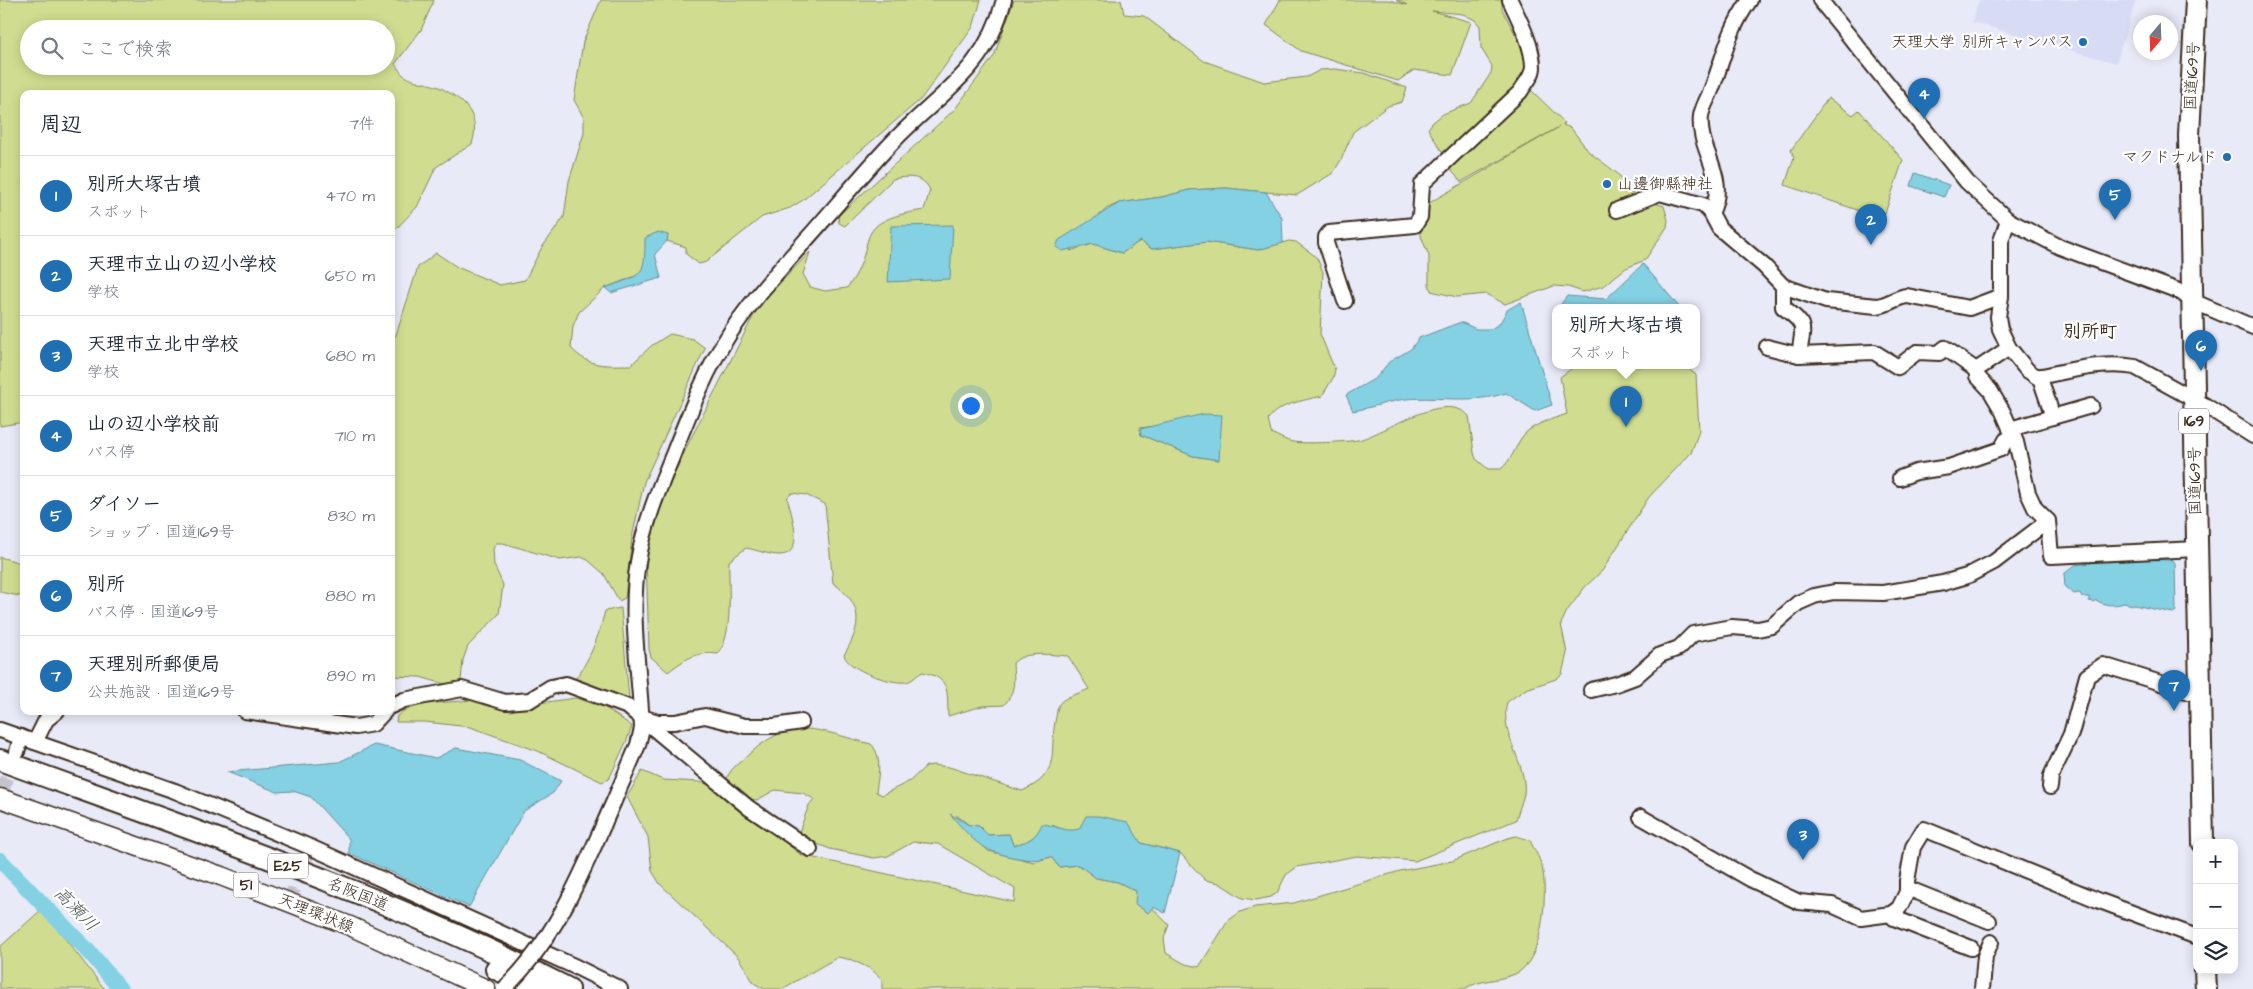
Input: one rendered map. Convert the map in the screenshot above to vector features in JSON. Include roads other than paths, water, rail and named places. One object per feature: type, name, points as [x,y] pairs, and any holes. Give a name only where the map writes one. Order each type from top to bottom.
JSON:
[{"type":"highway","name":"国道169号","points":[[2196,0],[2190,135],[2202,839]]},
{"type":"highway","name":"名阪国道","points":[[8,756],[350,890],[434,926],[569,989]]},
{"type":"highway","name":"名阪国道","points":[[1,790],[344,903],[417,933],[536,989]]},
{"type":"highway","points":[[2205,974],[2206,989]]},
{"type":"main road","name":"天理環状線","points":[[1,790],[350,926],[486,989]]},
{"type":"street","points":[[504,989],[529,962],[562,915],[638,745],[641,717],[635,615],[638,562],[652,508],[711,365],[749,306],[776,274],[897,137],[949,91],[971,68],[985,48],[999,20],[1004,0]]},
{"type":"street","points":[[1345,301],[1326,243],[1326,237],[1329,233],[1415,225],[1420,217],[1422,184],[1520,92],[1528,79],[1533,68],[1528,42],[1510,0]]},
{"type":"street","points":[[1711,212],[1717,201],[1717,192],[1713,163],[1701,129],[1701,115],[1713,86],[1728,38],[1750,0]]},
{"type":"street","points":[[1820,0],[1967,182],[2008,220],[2060,247],[2176,290],[2192,300],[2253,327]]},
{"type":"street","points":[[1617,210],[1660,193],[1703,205],[1711,212],[1719,228],[1783,286],[1826,301],[1884,306],[1897,297],[1907,296],[1969,308],[2001,296]]},
{"type":"street","points":[[2008,220],[2001,241],[1999,323],[2009,348],[2027,370],[2040,376],[2099,366],[2124,364],[2136,367],[2194,399],[2253,436]]},
{"type":"street","points":[[1783,286],[1783,307],[1800,320],[1803,325],[1798,355]]},
{"type":"street","points":[[1767,347],[1798,355],[1874,352],[1898,367],[1917,352],[1938,353],[1945,348],[1976,370],[1981,382],[1990,390],[2012,433],[2028,493],[2035,508],[2048,521],[2052,556],[2197,549]]},
{"type":"street","points":[[1976,370],[2009,348]]},
{"type":"street","points":[[2040,376],[2044,394],[2050,404],[2052,417]]},
{"type":"street","points":[[1900,478],[1916,472],[1949,467],[2001,449],[2012,433],[2052,417],[2091,406]]},
{"type":"street","points":[[1591,690],[1616,684],[1635,676],[1660,655],[1679,648],[1693,634],[1732,627],[1758,629],[1772,626],[1784,618],[1798,603],[1814,596],[1834,592],[1883,593],[1943,583],[1967,576],[1994,562],[2048,521]]},
{"type":"street","points":[[2050,787],[2051,776],[2071,734],[2086,676],[2103,665],[2200,695]]},
{"type":"street","points":[[395,704],[404,700],[462,689],[505,702],[530,700],[551,687],[566,684],[628,707],[749,808],[810,849]]},
{"type":"street","points":[[8,756],[28,740],[52,715]]},
{"type":"street","points":[[271,715],[356,728],[373,724],[381,715]]},
{"type":"street","points":[[641,717],[658,722],[674,722],[705,716],[745,726],[775,726],[801,722]]},
{"type":"street","points":[[0,730],[175,791],[310,847],[576,967],[620,989]]},
{"type":"street","points":[[1641,817],[1750,879],[1799,902],[1832,905],[1861,918],[1892,914],[1905,901],[1913,846],[1924,829],[2100,901],[2193,936]]},
{"type":"street","points":[[1907,888],[1989,921]]},
{"type":"street","points":[[1892,914],[1894,918],[1970,948]]},
{"type":"street","points":[[1982,989],[1985,956],[1991,942]]},
{"type":"water","points":[[1915,173],[1949,185],[1944,197],[1911,186]]},
{"type":"water","points":[[1226,188],[1266,192],[1282,218],[1283,243],[1258,250],[1207,242],[1152,249],[1140,241],[1122,253],[1093,244],[1062,251],[1056,247],[1059,240],[1119,203],[1162,197],[1189,190]]},
{"type":"water","points":[[953,225],[950,279],[888,282],[891,226]]},
{"type":"water","points":[[658,232],[668,235],[667,241],[655,254],[661,278],[611,293],[605,288],[634,277],[639,273],[644,261],[645,238]]},
{"type":"water","points":[[1643,264],[1677,304],[1561,304],[1567,296],[1606,299]]},
{"type":"water","points":[[1521,302],[1552,405],[1535,411],[1506,393],[1469,399],[1406,399],[1353,411],[1346,395],[1376,378],[1389,362],[1411,349],[1419,338],[1461,322],[1476,329],[1491,329],[1500,323],[1507,310]]},
{"type":"water","points":[[1204,414],[1222,415],[1219,460],[1193,456],[1141,435],[1140,429]]},
{"type":"water","points":[[2120,559],[2173,560],[2175,563],[2176,611],[2173,613],[2124,603],[2110,605],[2096,600],[2094,602],[2089,601],[2089,597],[2082,597],[2080,593],[2074,594],[2065,587],[2064,574],[2075,565]]},
{"type":"water","points":[[374,745],[436,758],[456,748],[520,760],[561,781],[553,793],[524,811],[469,907],[349,853],[349,839],[311,797],[293,791],[277,792],[227,772],[339,762]]},
{"type":"water","points":[[950,814],[969,825],[979,826],[988,835],[1009,834],[1013,845],[1031,839],[1042,824],[1074,830],[1079,829],[1086,816],[1099,816],[1128,822],[1141,843],[1180,853],[1165,913],[1153,907],[1148,913],[1135,904],[1136,891],[1118,882],[1096,878],[1079,865],[1059,867],[1051,857],[1027,859],[991,851],[971,837]]},
{"type":"waterway","name":"高瀬川","points":[[0,860],[93,956],[120,989]]},
{"type":"tunnel","points":[[2,791],[15,757]]},
{"type":"tunnel","points":[[289,902],[310,847]]},
{"type":"place","name":"天理大学 別所キャンパス","points":[[2083,42]]},
{"type":"place","name":"山の辺小学校前","points":[[1924,119]]},
{"type":"place","name":"マクドナルド","points":[[2227,157]]},
{"type":"place","name":"山邊御縣神社","points":[[1607,184]]},
{"type":"place","name":"ダイソー","points":[[2115,220]]},
{"type":"place","name":"天理市立山の辺小学校","points":[[1871,245]]},
{"type":"place","name":"別所","points":[[2201,371]]},
{"type":"place","name":"別所大塚古墳","points":[[1626,427]]},
{"type":"place","name":"天理別所郵便局","points":[[2174,711]]},
{"type":"place","name":"天理市立北中学校","points":[[1803,860]]},
{"type":"district","name":"別所町","points":[[2090,331]]}]
